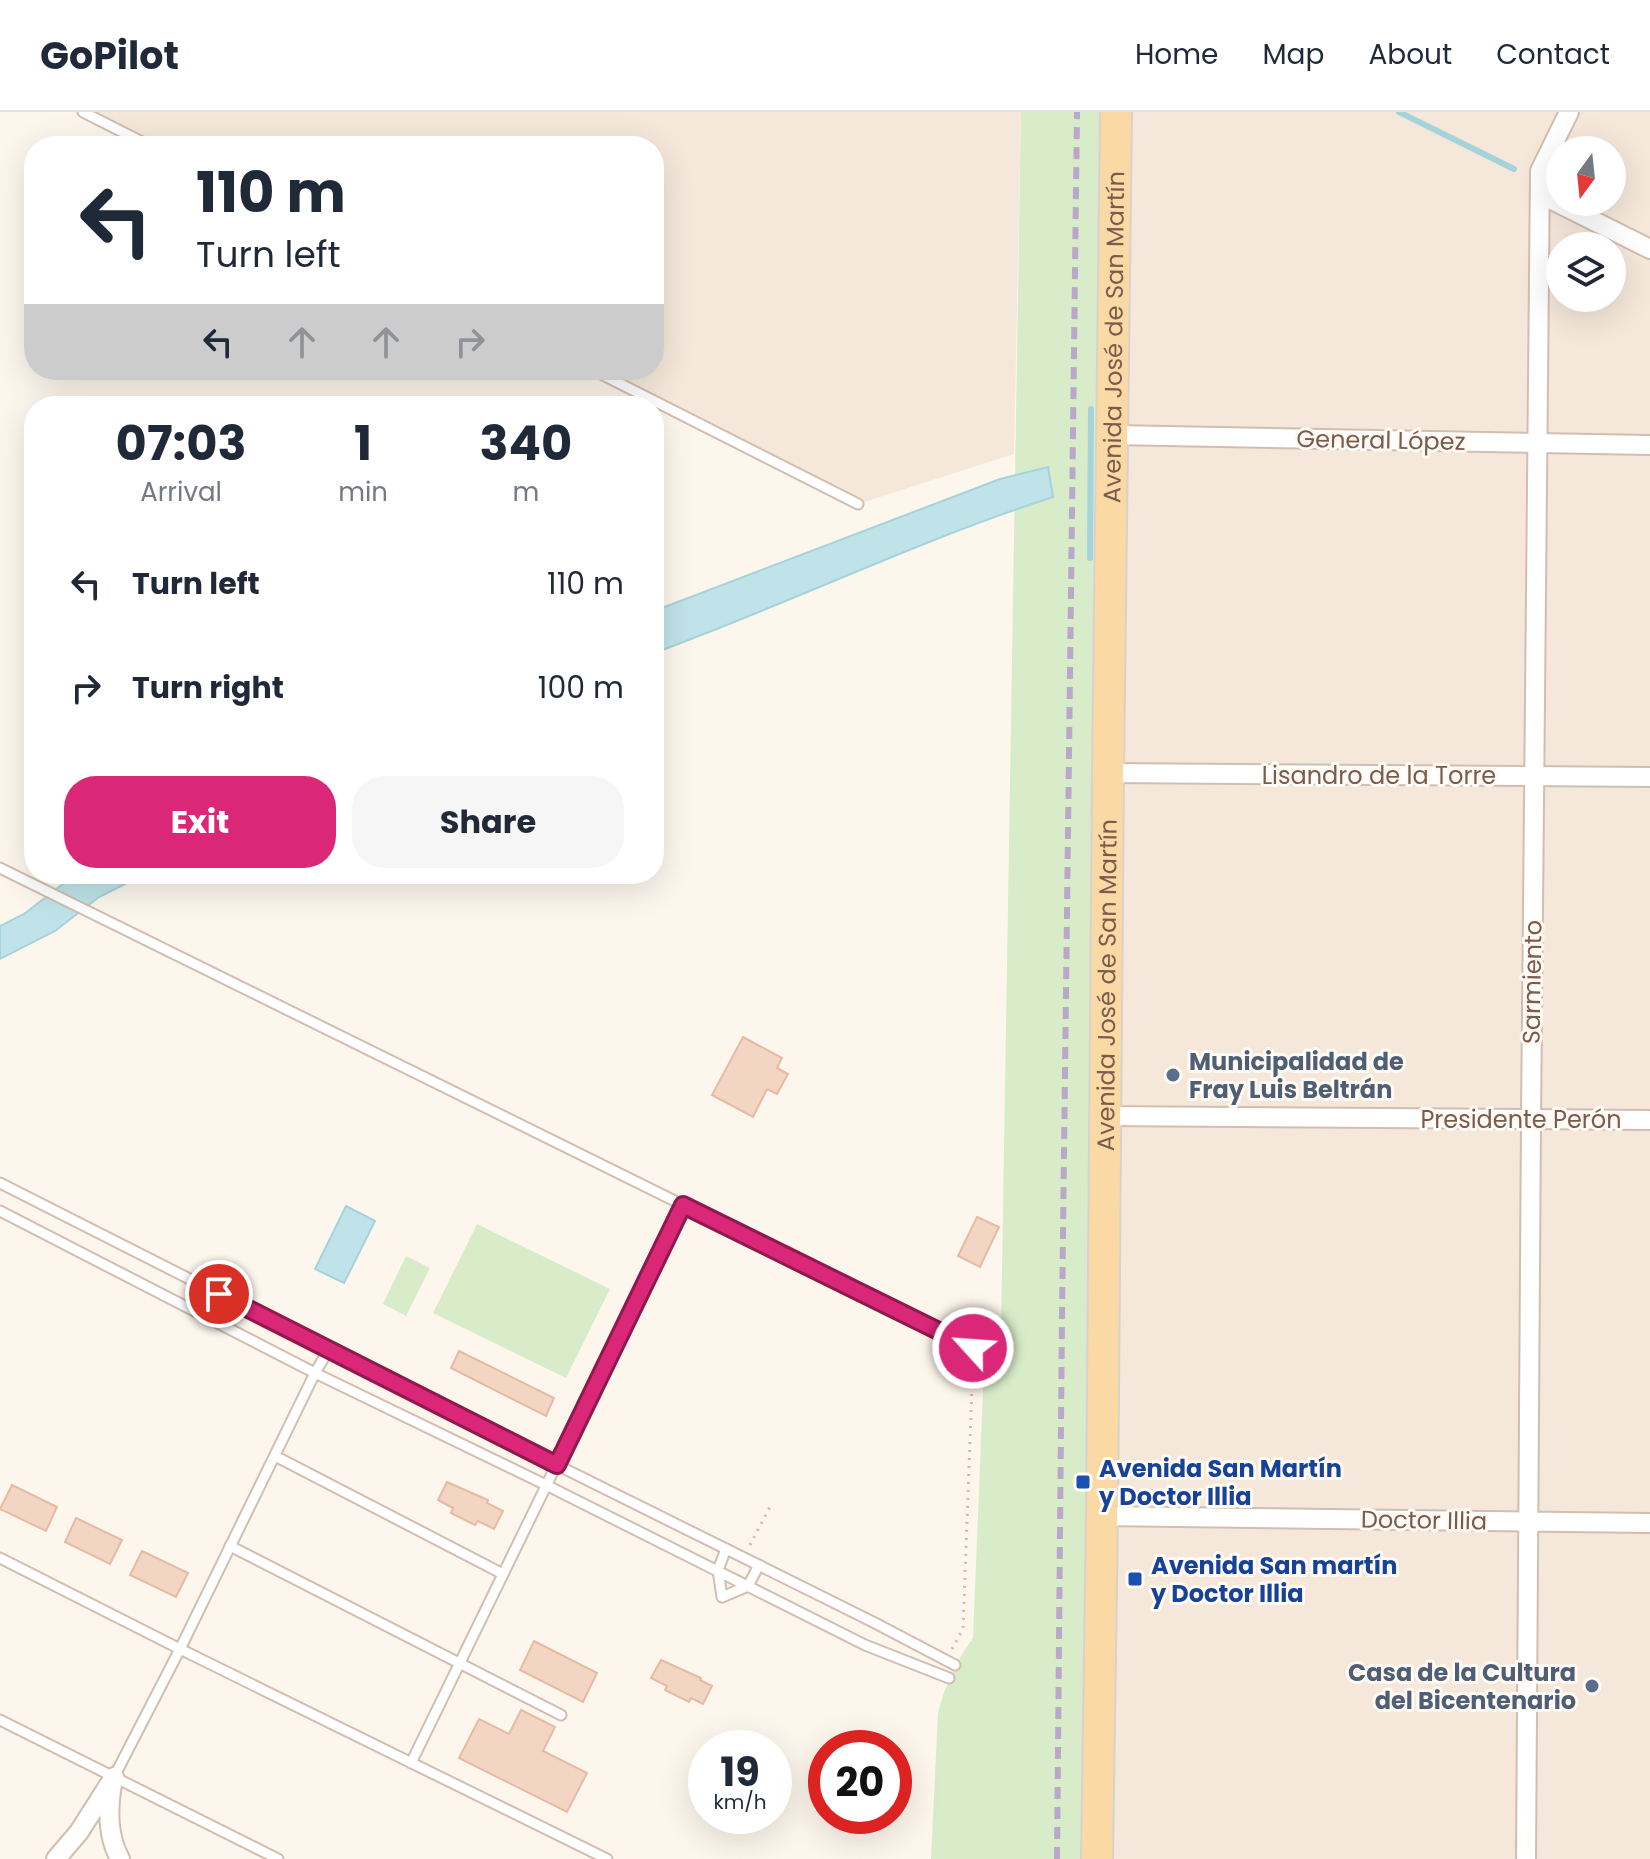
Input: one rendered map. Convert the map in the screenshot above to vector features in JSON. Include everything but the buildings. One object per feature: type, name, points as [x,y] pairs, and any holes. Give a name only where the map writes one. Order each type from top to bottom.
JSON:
[{"type":"main road","name":"Avenida José de San Martín","points":[[1097,1859],[1116,112]]},
{"type":"street","name":"Sarmiento","points":[[1526,1859],[1540,171],[1569,112]]},
{"type":"street","points":[[1540,194],[1650,249]]},
{"type":"street","name":"General López","points":[[1112,435],[1650,445]]},
{"type":"street","name":"Lisandro de la Torre","points":[[1108,773],[1650,777]]},
{"type":"street","name":"Presidente Perón","points":[[1105,1116],[1650,1120]]},
{"type":"street","name":"Doctor Illia","points":[[1102,1516],[1650,1523]]},
{"type":"street","points":[[56,1859],[79,1832],[114,1777]]},
{"type":"street","points":[[114,1777],[108,1807],[112,1844],[120,1859]]},
{"type":"lane","points":[[83,112],[130,136]]},
{"type":"lane","points":[[613,380],[644,396]]},
{"type":"lane","points":[[664,406],[858,504]]},
{"type":"lane","points":[[0,868],[24,880]]},
{"type":"lane","points":[[32,884],[973,1348]]},
{"type":"lane","points":[[0,1183],[950,1663]]},
{"type":"lane","points":[[411,1763],[683,1205]]},
{"type":"lane","points":[[0,1211],[315,1373],[865,1645],[949,1678]]},
{"type":"lane","points":[[114,1777],[329,1349]]},
{"type":"lane","points":[[275,1456],[503,1574]]},
{"type":"lane","points":[[230,1546],[561,1715]]},
{"type":"lane","points":[[726,1549],[718,1570],[722,1597],[748,1586],[759,1565]]},
{"type":"lane","points":[[0,1558],[607,1859]]},
{"type":"lane","points":[[0,1720],[278,1859]]},
{"type":"path","points":[[950,1663],[963,1629],[973,1348]]},
{"type":"path","points":[[743,1558],[772,1503]]},
{"type":"shaded area","points":[[83,112],[1021,112],[1014,454],[858,504],[664,406],[664,396],[644,396],[613,380],[664,380],[664,136],[130,136]]},
{"type":"shaded area","points":[[1077,112],[1650,112],[1650,1859],[1057,1859]]},
{"type":"green space","points":[[1021,112],[1116,112],[1097,1859],[931,1859],[938,1713],[952,1674],[973,1638],[984,1366],[1001,1332]]},
{"type":"green space","points":[[477,1224],[610,1289],[566,1378],[433,1313]]},
{"type":"green space","points":[[406,1256],[430,1268],[406,1316],[383,1304]]},
{"type":"water","points":[[1048,467],[1053,497],[952,533],[664,649],[664,607],[1000,479]]},
{"type":"water","points":[[63,884],[125,884],[99,897],[55,931],[0,959],[0,926],[24,914]]},
{"type":"water","points":[[346,1206],[375,1221],[344,1283],[315,1269]]},
{"type":"waterway","points":[[1399,112],[1514,169]]},
{"type":"waterway","points":[[1090,558],[1091,409]]},
{"type":"railway","points":[[1057,1859],[1077,112]]},
{"type":"place","name":"Municipalidad de Fray Luis Beltrán","points":[[1173,1075]]},
{"type":"place","name":"Avenida San Martín y Doctor Illia","points":[[1083,1482]]},
{"type":"place","name":"Avenida San martín y Doctor Illia","points":[[1135,1579]]},
{"type":"place","name":"Casa de la Cultura del Bicentenario","points":[[1592,1686]]},
{"type":"route","points":[[219,1294],[557,1465],[683,1205],[973,1348]]}]
